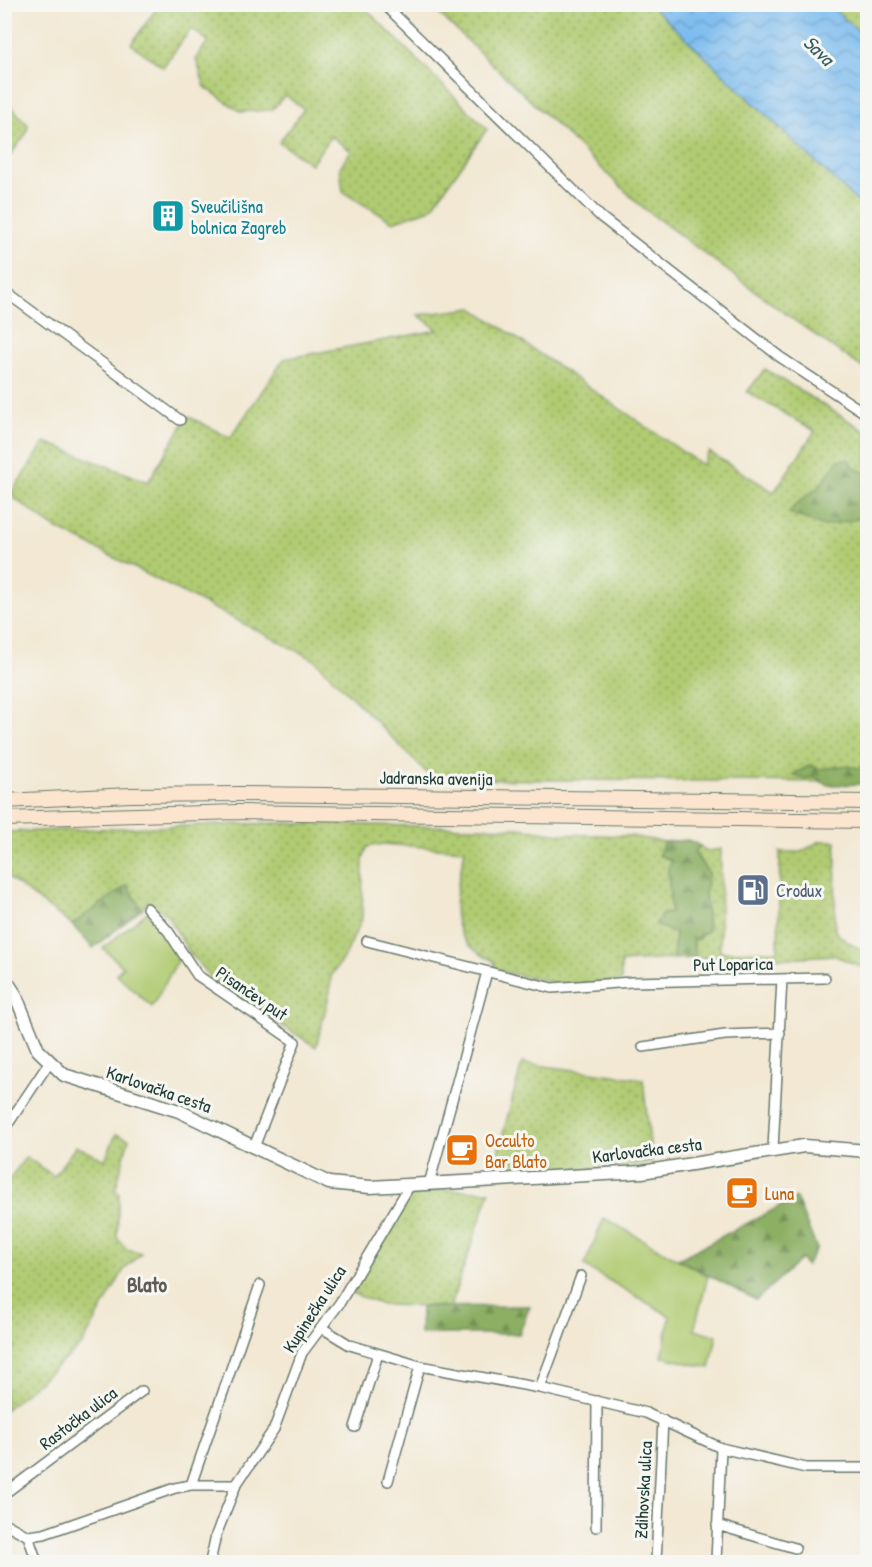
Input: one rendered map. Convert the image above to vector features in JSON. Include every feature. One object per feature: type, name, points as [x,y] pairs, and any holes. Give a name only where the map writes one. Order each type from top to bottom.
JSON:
[{"type":"main road","name":"Jadranska avenija","points":[[4,801],[131,795],[239,794],[867,802]]},
{"type":"main road","name":"Jadranska avenija","points":[[4,819],[249,812],[867,821]]},
{"type":"street","points":[[384,4],[601,217],[780,357],[867,415]]},
{"type":"street","points":[[4,291],[180,420]]},
{"type":"street","name":"Pisančev put","points":[[147,908],[168,931],[197,975],[295,1042],[254,1147]]},
{"type":"street","points":[[367,941],[487,972],[429,1184]]},
{"type":"street","name":"Put Loparica","points":[[487,972],[552,988],[631,982],[782,979],[773,1149]]},
{"type":"street","name":"Karlovačka cesta","points":[[4,977],[15,994],[38,1050],[49,1063],[64,1074],[179,1111],[329,1184],[354,1187],[410,1185],[642,1172],[773,1149],[804,1146],[867,1151]]},
{"type":"street","points":[[782,979],[825,978]]},
{"type":"street","points":[[643,1047],[725,1035],[780,1033]]},
{"type":"street","points":[[4,1130],[49,1063]]},
{"type":"street","name":"Kupinečka ulica","points":[[210,1563],[216,1535],[236,1485],[274,1429],[302,1353],[322,1328],[410,1185]]},
{"type":"street","points":[[540,1388],[581,1276]]},
{"type":"street","points":[[191,1485],[260,1286]]},
{"type":"street","name":"Zdihovska ulica","points":[[322,1328],[350,1345],[420,1366],[540,1388],[646,1413],[721,1448],[807,1468],[867,1468]]},
{"type":"street","points":[[355,1427],[378,1354]]},
{"type":"street","points":[[388,1481],[420,1366]]},
{"type":"street","name":"Rastočka ulica","points":[[4,1494],[142,1391]]},
{"type":"street","points":[[596,1527],[597,1401]]},
{"type":"street","name":"Zdihovska ulica","points":[[656,1563],[663,1419]]},
{"type":"street","points":[[716,1563],[721,1448]]},
{"type":"street","points":[[4,1522],[27,1536],[44,1534],[136,1500],[191,1485],[236,1485]]},
{"type":"street","points":[[717,1525],[795,1548]]},
{"type":"street","points":[[27,1536],[37,1563]]},
{"type":"green space","points":[[159,5],[362,5],[487,129],[431,209],[393,222],[343,192],[340,167],[351,151],[331,136],[311,164],[279,142],[304,109],[285,95],[272,110],[241,112],[205,87],[196,59],[208,41],[191,29],[163,67],[131,44]]},
{"type":"green space","points":[[430,5],[651,5],[867,211],[867,371],[798,323],[642,207]]},
{"type":"green space","points":[[829,5],[867,5],[867,39]]},
{"type":"green space","points":[[5,100],[28,125],[26,134],[5,163]]},
{"type":"green space","points":[[473,308],[702,465],[709,452],[774,492],[815,431],[747,392],[765,369],[867,432],[867,782],[433,779],[315,660],[54,527],[10,495],[45,442],[148,482],[188,416],[230,438],[284,359],[438,330],[418,315]]},
{"type":"green space","points":[[848,459],[855,468],[867,474],[867,517],[824,526],[789,513],[795,505],[819,487],[838,460]]},
{"type":"green space","points":[[810,765],[819,769],[844,766],[867,769],[867,784],[827,785],[815,777],[804,779],[793,775]]},
{"type":"green space","points":[[275,823],[520,828],[561,834],[630,836],[664,842],[659,855],[673,861],[668,869],[675,933],[673,959],[621,962],[621,981],[565,985],[495,970],[494,961],[477,952],[465,940],[458,928],[455,914],[456,899],[465,850],[382,844],[367,847],[363,860],[362,919],[346,954],[331,976],[330,992],[316,1047],[214,982],[189,952],[167,915],[148,901],[142,909],[127,886],[72,925],[5,875],[5,832]]},
{"type":"green space","points":[[688,840],[700,846],[694,852],[708,873],[705,895],[708,930],[696,940],[692,938],[696,958],[673,959],[675,933],[656,925],[662,914],[671,913],[668,869],[672,861],[659,855],[664,842]]},
{"type":"green space","points":[[820,841],[836,841],[835,931],[846,941],[867,953],[867,969],[833,955],[789,958],[696,958],[692,937],[708,930],[705,895],[708,873],[694,851],[700,846],[706,851],[721,849],[720,952],[778,951],[780,852],[801,852]]},
{"type":"green space","points":[[127,885],[142,909],[93,948],[72,925]]},
{"type":"green space","points":[[146,913],[161,927],[180,956],[152,1007],[116,974],[123,967],[103,948]]},
{"type":"green space","points":[[522,1063],[643,1079],[652,1161],[620,1168],[492,1174]]},
{"type":"green space","points":[[116,1134],[129,1139],[115,1191],[119,1192],[117,1238],[127,1249],[141,1253],[124,1270],[82,1345],[5,1410],[5,1184],[26,1157],[54,1176],[76,1146],[105,1160]]},
{"type":"green space","points":[[415,1191],[490,1191],[450,1307],[382,1305],[352,1293],[406,1199]]},
{"type":"green space","points":[[796,1198],[817,1249],[806,1266],[801,1259],[756,1300],[678,1259]]},
{"type":"green space","points":[[604,1218],[708,1276],[694,1330],[717,1335],[710,1368],[662,1357],[670,1316],[584,1266]]},
{"type":"green space","points":[[530,1306],[519,1334],[420,1334],[421,1307]]},
{"type":"water","name":"Sava","points":[[651,5],[829,5],[867,39],[867,211]]},
{"type":"place","name":"Sveučilišna bolnica Zagreb","points":[[168,216]]},
{"type":"place","name":"Crodux","points":[[753,890]]},
{"type":"place","name":"Occulto Bar Blato","points":[[462,1150]]},
{"type":"place","name":"Luna","points":[[742,1193]]},
{"type":"district","name":"Blato","points":[[147,1284]]}]
